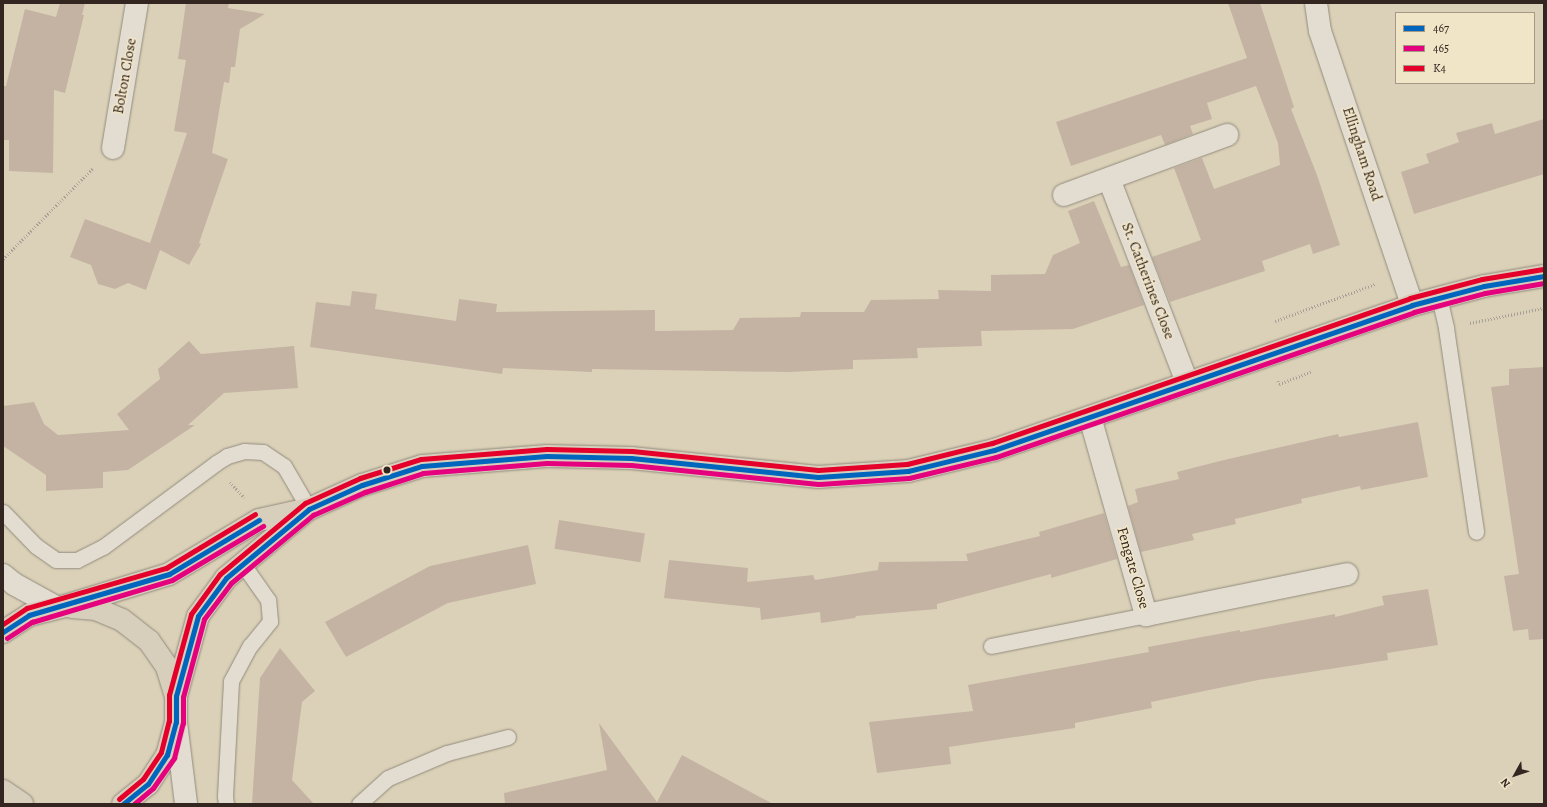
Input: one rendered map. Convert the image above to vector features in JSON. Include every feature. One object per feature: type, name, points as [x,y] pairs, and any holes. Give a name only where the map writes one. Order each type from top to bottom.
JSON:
[{"type":"highway","points":[[3,632],[29,615],[61,607],[169,574],[259,520],[309,509],[362,485],[422,466],[484,459],[547,456],[631,458],[818,477],[908,471],[994,450],[1412,305],[1484,286],[1544,276]]},
{"type":"highway","points":[[122,804],[148,784],[167,755],[176,722],[176,696],[198,616],[226,578],[242,563],[309,509]]},
{"type":"highway","points":[[61,607],[103,612],[122,620],[149,641],[167,667],[176,696]]},
{"type":"highway","points":[[3,791],[22,804]]},
{"type":"street","name":"Bolton Close","points":[[113,148],[137,3]]},
{"type":"street","name":"Ellingham Road","points":[[1316,3],[1320,31],[1412,305]]},
{"type":"street","points":[[1064,195],[1227,135]]},
{"type":"street","name":"St. Catherines Close","points":[[1109,179],[1187,382]]},
{"type":"street","name":"Fengate Close","points":[[1090,417],[1146,615],[1347,574]]},
{"type":"street","points":[[3,575],[14,584],[61,607]]},
{"type":"street","points":[[176,722],[186,804]]},
{"type":"lane","points":[[1439,298],[1446,328],[1476,532]]},
{"type":"lane","points":[[3,512],[36,546],[56,560],[77,560],[103,548],[216,463],[227,456],[244,451],[263,452],[284,466],[309,509]]},
{"type":"lane","points":[[226,804],[224,796],[231,681],[250,646],[270,621],[268,600],[242,563]]},
{"type":"lane","points":[[991,646],[1146,615]]},
{"type":"lane","points":[[359,804],[388,778],[447,753],[508,737]]},
{"type":"path","points":[[3,259],[113,148]]},
{"type":"path","points":[[1446,328],[1544,308]]},
{"type":"path","points":[[1279,384],[1316,370]]},
{"type":"path","points":[[216,463],[248,502]]},
{"type":"building","points":[[60,3],[85,3],[82,15],[84,15],[65,93],[54,90],[53,173],[9,171],[9,140],[3,140],[3,86],[6,86],[25,9],[56,17]]},
{"type":"building","points":[[186,3],[229,3],[228,8],[265,14],[240,29],[235,67],[231,67],[229,83],[224,82],[212,153],[228,159],[199,243],[201,244],[189,265],[160,250],[146,290],[128,283],[115,289],[98,284],[91,265],[70,257],[85,219],[150,243],[187,133],[174,131],[186,60],[178,59]]},
{"type":"building","points":[[1228,3],[1260,3],[1294,107],[1291,109],[1317,175],[1340,245],[1313,254],[1310,244],[1262,261],[1265,271],[1170,302],[1152,257],[1201,240],[1174,168],[1202,158],[1214,189],[1280,165],[1278,143],[1256,86],[1207,103],[1212,119],[1190,126],[1193,134],[1165,145],[1161,135],[1071,166],[1056,122],[1247,58]]},
{"type":"building","points":[[1544,119],[1544,174],[1414,214],[1401,172],[1429,163],[1426,154],[1459,142],[1456,133],[1492,123],[1495,134]]},
{"type":"building","points":[[1094,201],[1121,267],[1129,265],[1144,305],[1073,329],[981,331],[982,346],[917,348],[918,358],[853,360],[853,369],[788,372],[592,369],[592,372],[503,368],[502,374],[310,347],[316,302],[350,306],[352,291],[377,294],[375,309],[456,321],[459,299],[497,304],[496,312],[655,310],[655,331],[733,330],[740,318],[800,317],[801,312],[864,312],[871,300],[939,299],[938,290],[991,291],[991,275],[1045,274],[1053,255],[1080,243],[1068,211]]},
{"type":"building","points":[[189,341],[201,354],[294,346],[298,388],[224,393],[188,425],[195,425],[128,470],[103,472],[103,488],[46,491],[46,475],[3,446],[3,406],[34,402],[44,424],[58,435],[129,430],[117,414],[160,379],[158,369]]},
{"type":"building","points":[[1544,367],[1544,639],[1529,640],[1528,629],[1513,631],[1504,576],[1519,574],[1491,387],[1509,385],[1509,369]]},
{"type":"building","points":[[1418,422],[1428,477],[1361,490],[1360,486],[1301,499],[1302,503],[1235,519],[1236,524],[1192,534],[1194,540],[1141,552],[1128,506],[1138,502],[1135,489],[1179,479],[1177,472],[1220,461],[1338,434],[1339,437]]},
{"type":"building","points":[[1104,513],[1117,559],[1051,578],[1051,574],[937,604],[937,609],[856,616],[855,618],[821,623],[820,612],[761,620],[760,608],[664,598],[669,560],[748,568],[747,582],[813,575],[815,580],[878,570],[879,562],[968,561],[966,554],[1040,536],[1039,532]]},
{"type":"building","points":[[559,520],[645,534],[640,562],[554,549]]},
{"type":"building","points":[[528,545],[536,584],[448,603],[346,657],[325,622],[430,566]]},
{"type":"building","points":[[1428,589],[1438,645],[1387,653],[1388,660],[1258,680],[1151,702],[1152,708],[1075,723],[1075,728],[949,747],[951,764],[877,773],[869,722],[973,711],[968,685],[1149,652],[1148,647],[1240,630],[1240,632],[1335,614],[1335,617],[1384,605],[1382,596]]},
{"type":"building","points":[[280,648],[315,691],[302,702],[292,780],[314,804],[252,804],[260,678]]},
{"type":"building","points":[[599,723],[657,802],[682,755],[773,804],[505,804],[504,793],[607,770]]},
{"type":"transit line","name":"K4","points":[[119,799],[143,779],[161,752],[169,721],[169,695],[191,614],[220,574],[305,503],[360,478],[421,459],[547,449],[632,451],[818,470],[907,464],[992,443],[1410,298],[1482,279],[1543,269]]},
{"type":"transit line","name":"467","points":[[123,804],[148,784],[167,755],[176,722],[176,696],[198,616],[226,578],[309,509],[362,485],[422,466],[547,456],[631,458],[818,477],[908,471],[994,450],[1412,305],[1484,286],[1544,276]]},
{"type":"transit line","name":"465","points":[[134,804],[153,788],[174,758],[183,723],[183,697],[204,619],[231,583],[313,515],[365,492],[423,473],[547,463],[631,465],[818,484],[909,478],[996,457],[1414,312],[1485,293],[1544,283]]},
{"type":"transit line","name":"K4","points":[[3,624],[27,608],[166,568],[255,514]]},
{"type":"transit line","name":"467","points":[[3,632],[29,615],[169,574],[259,520]]},
{"type":"transit line","name":"465","points":[[7,638],[32,622],[172,580],[263,526]]}]
